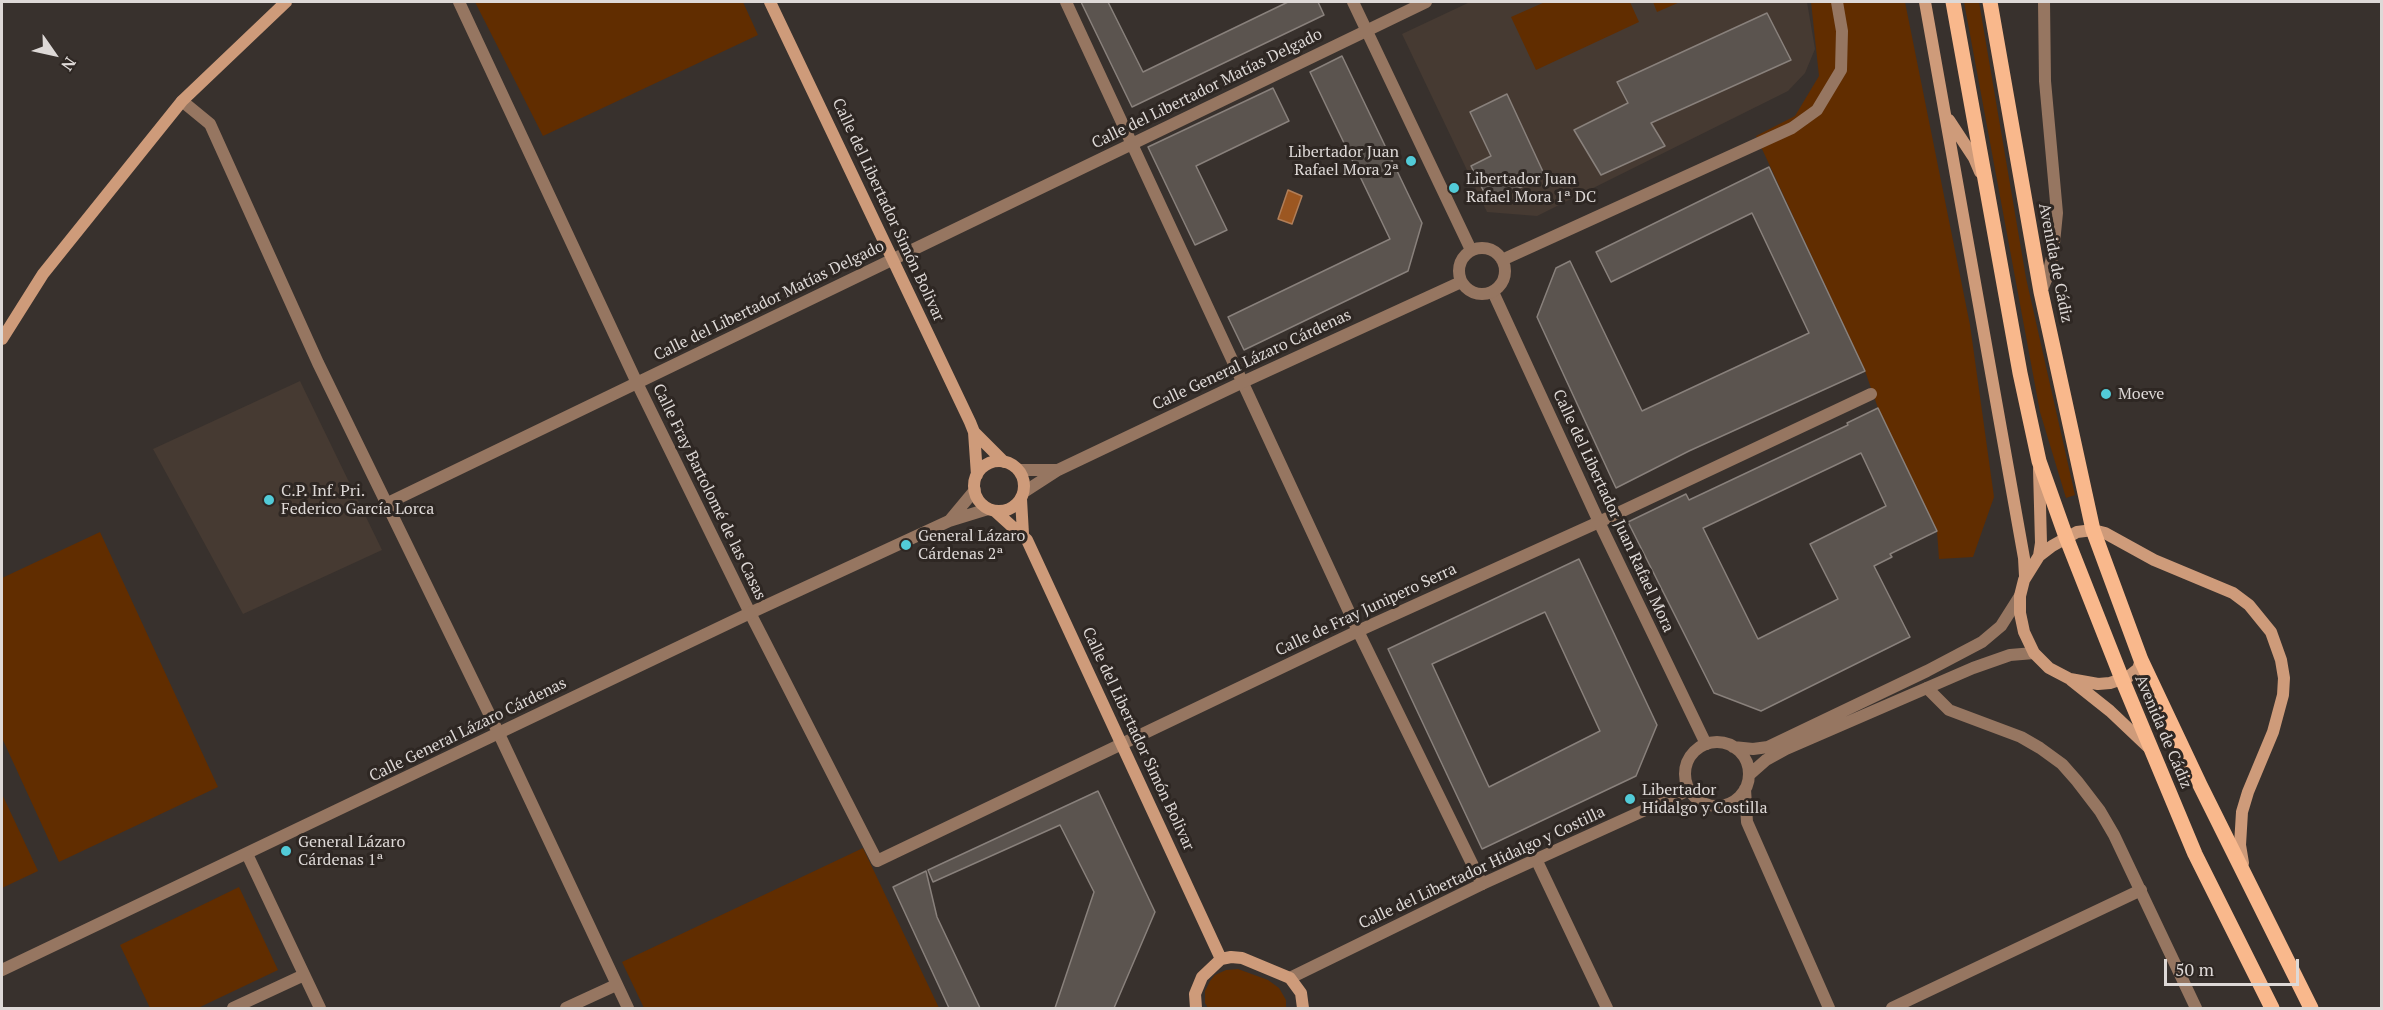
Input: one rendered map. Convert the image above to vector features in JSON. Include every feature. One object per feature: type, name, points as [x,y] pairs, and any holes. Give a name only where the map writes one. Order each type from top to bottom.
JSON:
[{"type":"main road","points":[[2,339],[44,274],[182,101],[285,2]]},
{"type":"main road","name":"Calle del Libertador Simón Bolivar","points":[[770,2],[975,432],[1004,462]]},
{"type":"main road","name":"Avenida de Cádiz","points":[[1925,2],[2024,558],[2024,580]]},
{"type":"main road","name":"Avenida de Cádiz","points":[[1953,2],[2020,373],[2039,462],[2066,537],[2151,751],[2195,854],[2272,1008]]},
{"type":"main road","name":"Avenida de Cádiz","points":[[1990,2],[2041,292],[2093,530],[2140,660],[2311,1008]]},
{"type":"main road","name":"Avenida de Cádiz","points":[[1945,111],[1974,158],[1993,216]]},
{"type":"main road","name":"Calle del Libertador Simón Bolivar","points":[[975,432],[977,475]]},
{"type":"main road","points":[[1004,462],[1019,470],[1023,477],[1023,495],[1010,509],[992,510],[982,504],[975,490],[977,475],[989,464],[1004,462]]},
{"type":"main road","name":"Avenida de Cádiz","points":[[2039,462],[2041,543],[2039,556]]},
{"type":"main road","name":"Calle del Libertador Simón Bolivar","points":[[1023,495],[1023,534],[1221,959]]},
{"type":"main road","name":"Calle del Libertador Simón Bolivar","points":[[992,510],[1023,534]]},
{"type":"main road","points":[[2093,530],[2077,532],[2066,537],[2039,556],[2024,580],[2020,596],[2020,613],[2024,632],[2034,653],[2049,668],[2070,679],[2110,711],[2151,751]]},
{"type":"main road","name":"Avenida de Cádiz","points":[[2093,530],[2117,538],[2154,560],[2233,593],[2249,605],[2271,632],[2281,660],[2284,678],[2283,696],[2273,732],[2242,812],[2240,845],[2246,879]]},
{"type":"main road","points":[[2070,679],[2098,684],[2122,679],[2138,669],[2140,660]]},
{"type":"main road","points":[[1196,1008],[1195,994],[1202,977],[1221,959],[1232,957],[1242,958],[1290,978],[1301,993],[1303,1008]]},
{"type":"street","name":"Calle Fray Bartolomé de las Casas","points":[[459,2],[637,383],[750,613],[878,861]]},
{"type":"street","points":[[1066,2],[1358,630],[1482,884]]},
{"type":"street","points":[[1353,2],[1471,250]]},
{"type":"street","name":"Calle del Libertador Matías Delgado","points":[[386,504],[1426,2]]},
{"type":"street","points":[[1502,260],[1792,128],[1817,110],[1841,70],[1842,31],[1837,2]]},
{"type":"street","points":[[2041,292],[2048,275],[2053,252],[2057,213],[2044,46],[2044,2]]},
{"type":"street","points":[[182,101],[210,124],[318,363],[499,734],[628,1008]]},
{"type":"street","points":[[1478,248],[1492,250],[1502,260],[1505,274],[1493,292],[1478,294],[1472,292],[1461,282],[1459,275],[1461,261],[1471,250],[1478,248]]},
{"type":"street","name":"Calle General Lázaro Cárdenas","points":[[1023,495],[1058,470],[1461,282]]},
{"type":"street","name":"Calle del Libertador Juan Rafael Mora","points":[[1493,292],[1599,522],[1706,744]]},
{"type":"street","name":"Calle de Fray Junipero Serra","points":[[878,861],[1358,630],[1599,522],[1871,394]]},
{"type":"street","name":"Calle General Lázaro Cárdenas","points":[[1019,470],[1058,470]]},
{"type":"street","name":"Calle General Lázaro Cárdenas","points":[[949,521],[975,490]]},
{"type":"street","name":"Calle General Lázaro Cárdenas","points":[[2,970],[750,613],[949,521],[992,510]]},
{"type":"street","points":[[1747,822],[1734,811],[1702,802],[1689,790],[1685,769],[1689,758],[1696,750],[1715,742],[1753,749],[1768,747],[1927,672],[1982,642],[2001,626],[2020,596]]},
{"type":"street","points":[[1749,775],[1766,760],[1786,749],[1973,668],[2010,655],[2034,653]]},
{"type":"street","points":[[1927,688],[1949,710],[2020,737],[2062,764],[2100,811],[2141,890],[2196,1008]]},
{"type":"street","points":[[1733,747],[1745,759],[1749,775],[1745,789],[1747,822],[1829,1008]]},
{"type":"street","points":[[1720,806],[1739,797],[1745,789]]},
{"type":"street","name":"Calle del Libertador Hidalgo y Costilla","points":[[1290,978],[1482,884],[1689,790]]},
{"type":"street","points":[[247,854],[320,1008]]},
{"type":"street","points":[[1536,859],[1607,1008]]},
{"type":"street","points":[[1892,1008],[2141,890]]},
{"type":"street","points":[[233,1008],[304,975]]},
{"type":"street","points":[[566,1008],[616,985]]},
{"type":"shaded area","points":[[475,2],[743,2],[758,35],[543,136]]},
{"type":"shaded area","points":[[1470,2],[1807,2],[1815,49],[1805,73],[1788,91],[1537,216],[1487,212],[1402,34]]},
{"type":"shaded area","points":[[1545,2],[1630,2],[1639,22],[1536,70],[1511,17]]},
{"type":"shaded area","points":[[1653,2],[1680,2],[1657,12]]},
{"type":"shaded area","points":[[1811,2],[1905,2],[1970,325],[1994,497],[1973,557],[1939,559],[1937,531],[1878,408],[1865,371],[1756,136],[1795,116],[1819,76]]},
{"type":"shaded area","points":[[1964,2],[1979,2],[2026,278],[2075,495],[2066,498],[2040,412]]},
{"type":"shaded area","points":[[1288,190],[1302,196],[1292,224],[1278,219]]},
{"type":"shaded area","name":"C.P. Inf. Pri. Federico García Lorca","points":[[300,381],[382,550],[243,614],[153,449]]},
{"type":"shaded area","points":[[100,532],[218,787],[59,862],[2,738],[2,578]]},
{"type":"shaded area","points":[[2,794],[38,871],[2,888]]},
{"type":"shaded area","points":[[863,848],[939,1008],[644,1008],[622,962]]},
{"type":"shaded area","points":[[239,887],[278,970],[198,1008],[150,1008],[120,945]]},
{"type":"shaded area","points":[[1238,969],[1268,980],[1279,988],[1286,1000],[1286,1008],[1208,1008],[1205,1003],[1205,991],[1210,981],[1215,975],[1226,970]]},
{"type":"building","points":[[1081,2],[1108,2],[1143,72],[1288,2],[1318,2],[1324,15],[1132,107]]},
{"type":"building","points":[[1767,13],[1791,60],[1651,123],[1665,146],[1601,175],[1574,130],[1628,103],[1617,82]]},
{"type":"building","points":[[1342,56],[1422,223],[1408,271],[1244,350],[1228,317],[1390,239],[1310,72]]},
{"type":"building","points":[[1273,88],[1289,121],[1196,166],[1227,230],[1195,245],[1148,147]]},
{"type":"building","points":[[1507,94],[1545,176],[1489,202],[1471,166],[1491,156],[1470,112]]},
{"type":"building","points":[[1769,167],[1865,371],[1689,451],[1616,488],[1537,317],[1556,268],[1570,261],[1642,411],[1809,333],[1752,213],[1611,282],[1596,252]]},
{"type":"building","points":[[1878,408],[1937,531],[1890,554],[1892,557],[1874,566],[1910,637],[1761,711],[1714,693],[1628,522],[1686,494],[1689,500],[1848,425],[1847,423]],"holes":[[[1861,453],[1886,506],[1810,544],[1838,599],[1758,639],[1703,528]]]},
{"type":"building","points":[[1579,559],[1657,725],[1636,776],[1482,849],[1388,649]],"holes":[[[1545,612],[1600,731],[1489,787],[1432,664]]]},
{"type":"building","points":[[1098,791],[1155,912],[1114,1008],[1055,1008],[1094,892],[1060,825],[933,882],[928,870]]},
{"type":"building","points":[[926,871],[937,917],[980,1008],[949,1008],[893,887]]},
{"type":"place","name":"Libertador Juan Rafael Mora 2ª","points":[[1411,161]]},
{"type":"place","name":"Libertador Juan Rafael Mora 1ª DC","points":[[1454,188]]},
{"type":"place","name":"Moeve","points":[[2106,394]]},
{"type":"place","name":"C.P. Inf. Pri. Federico García Lorca","points":[[269,500]]},
{"type":"place","name":"General Lázaro Cárdenas 2ª","points":[[906,545]]},
{"type":"place","name":"Libertador Hidalgo y Costilla","points":[[1630,799]]},
{"type":"place","name":"General Lázaro Cárdenas 1ª","points":[[286,851]]}]
